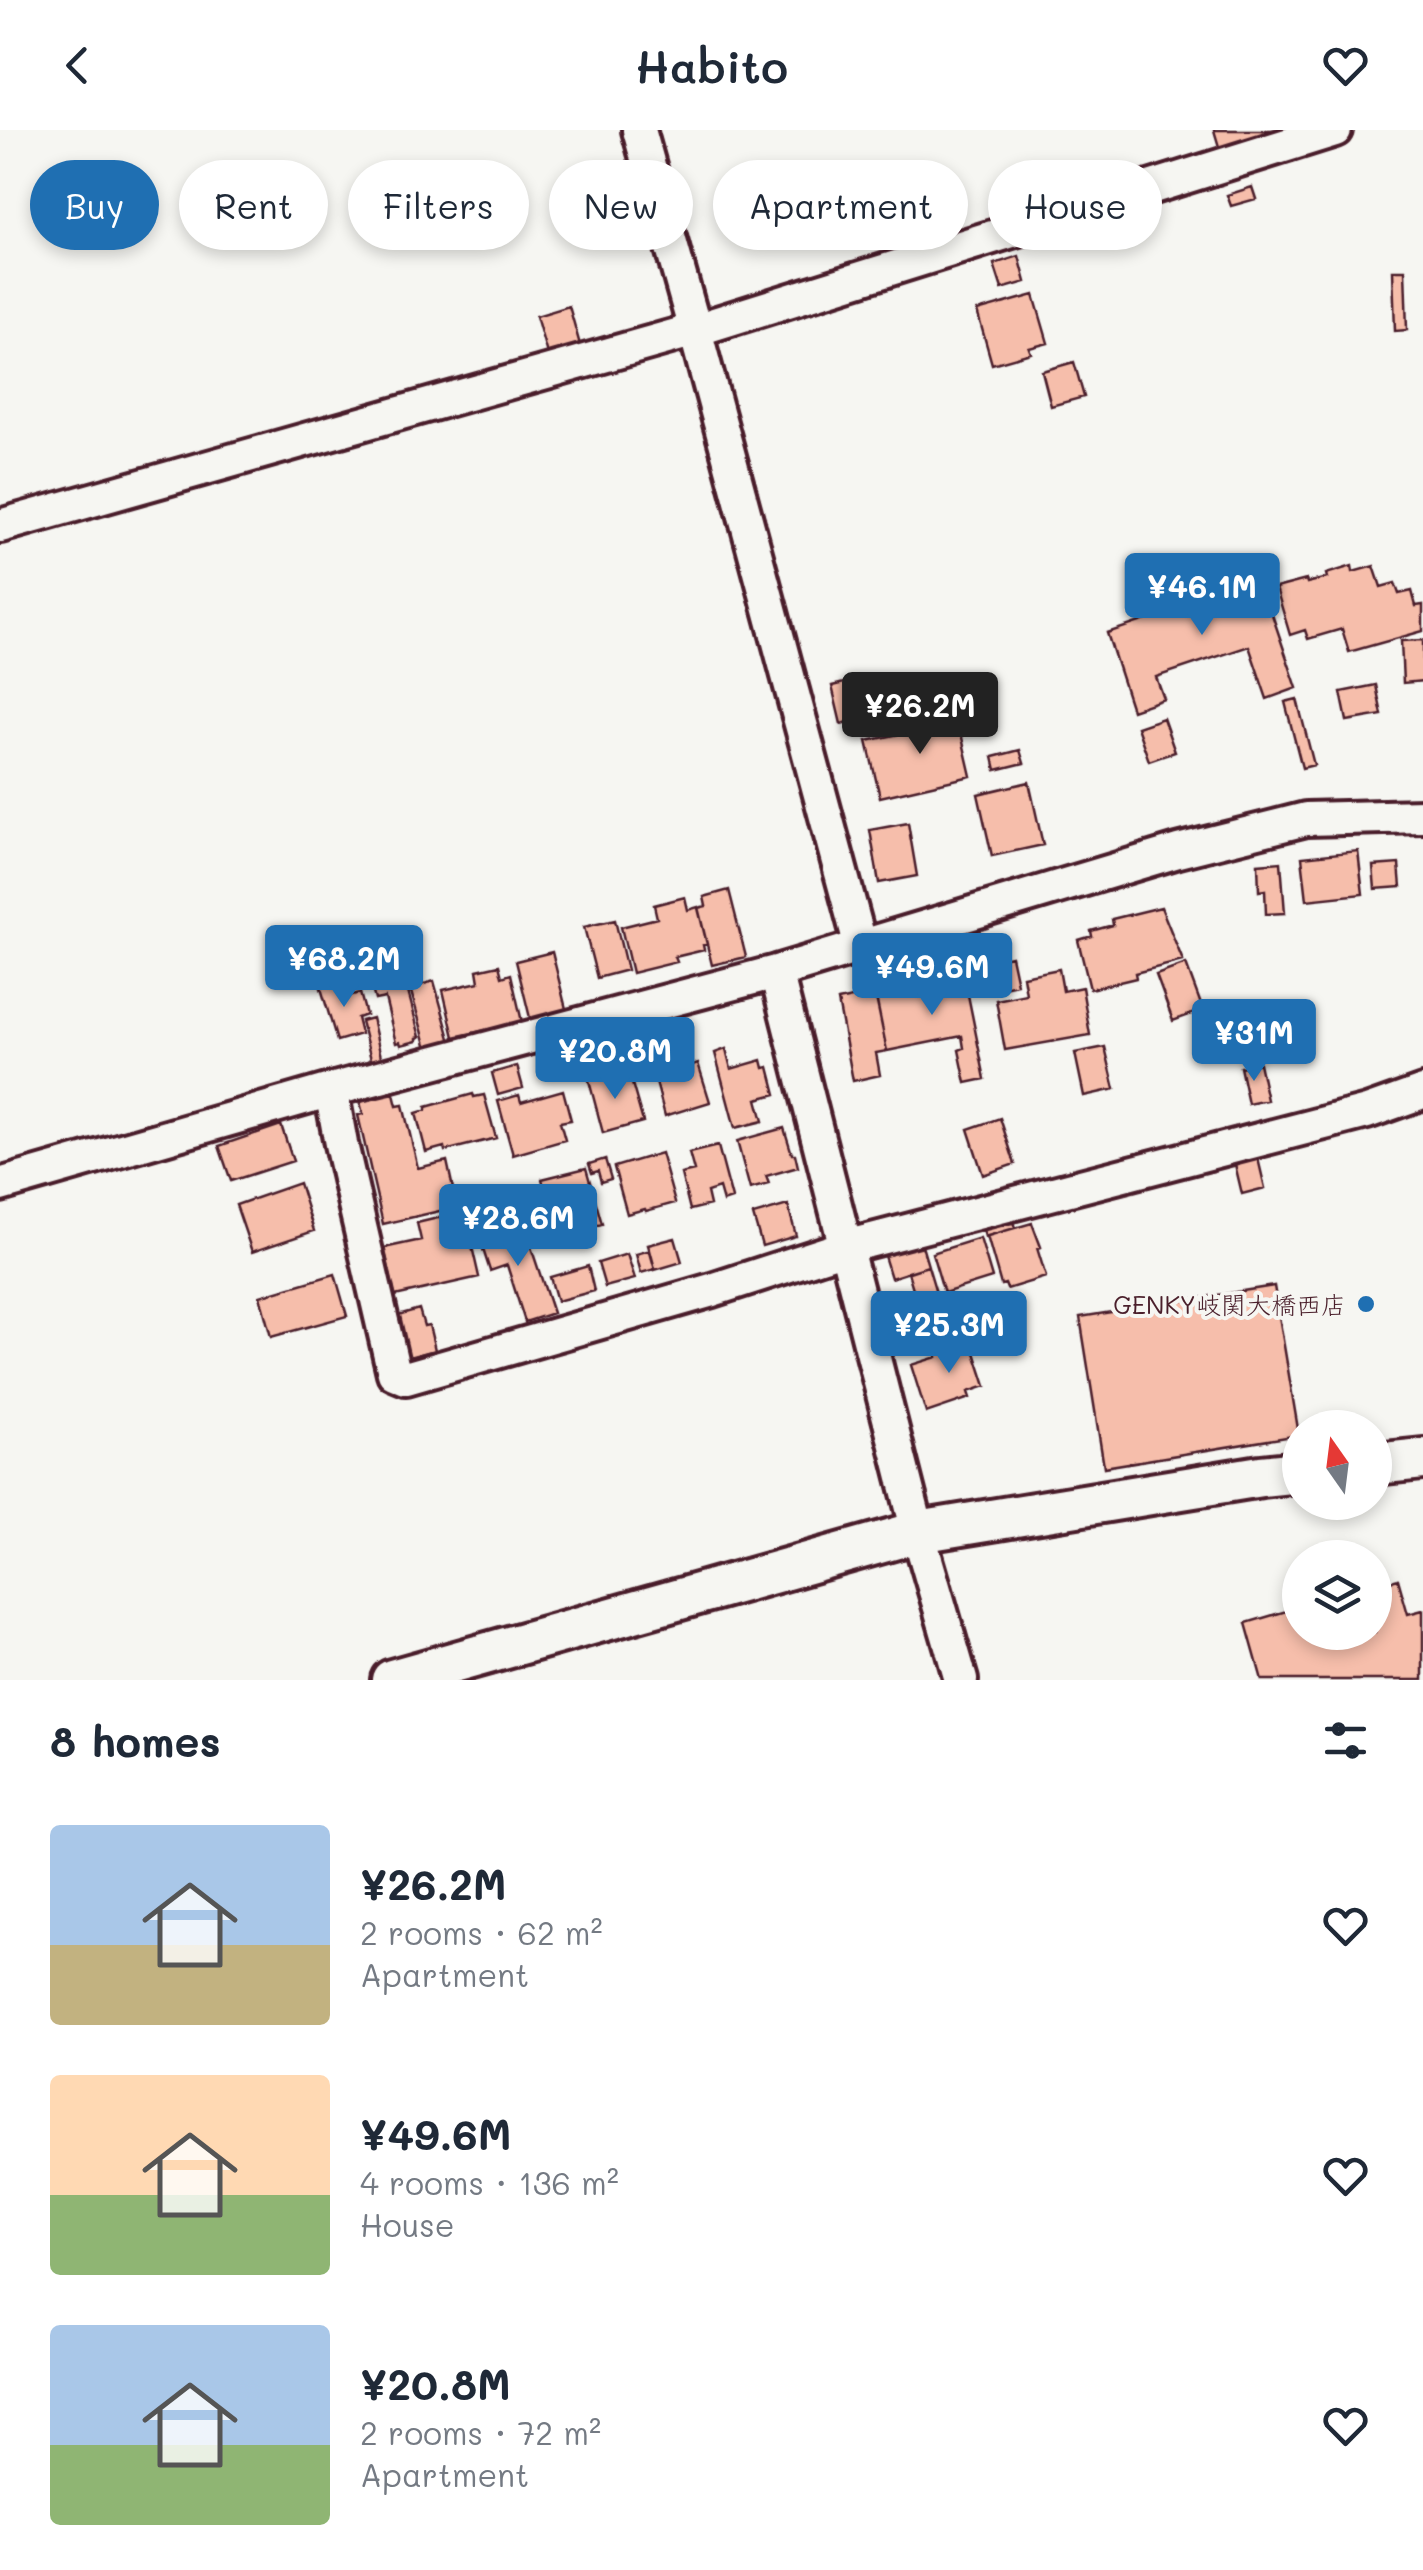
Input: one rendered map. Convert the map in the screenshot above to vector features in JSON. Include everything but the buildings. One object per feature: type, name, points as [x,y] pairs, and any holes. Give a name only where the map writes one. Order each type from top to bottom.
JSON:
[{"type":"street","points":[[639,130],[861,947]]},
{"type":"street","points":[[0,526],[695,330],[1335,130]]},
{"type":"street","points":[[0,1185],[331,1090],[776,972],[1178,851],[1306,819],[1423,816]]},
{"type":"street","points":[[776,972],[918,1532],[961,1680]]},
{"type":"street","points":[[331,1090],[394,1373],[406,1378],[712,1290],[845,1246],[1367,1112],[1423,1092]]},
{"type":"street","points":[[1392,1463],[1423,1460]]},
{"type":"street","points":[[392,1680],[918,1532],[1282,1474]]},
{"type":"place","name":"GENKY岐関大橋西店","points":[[1366,1304]]}]
